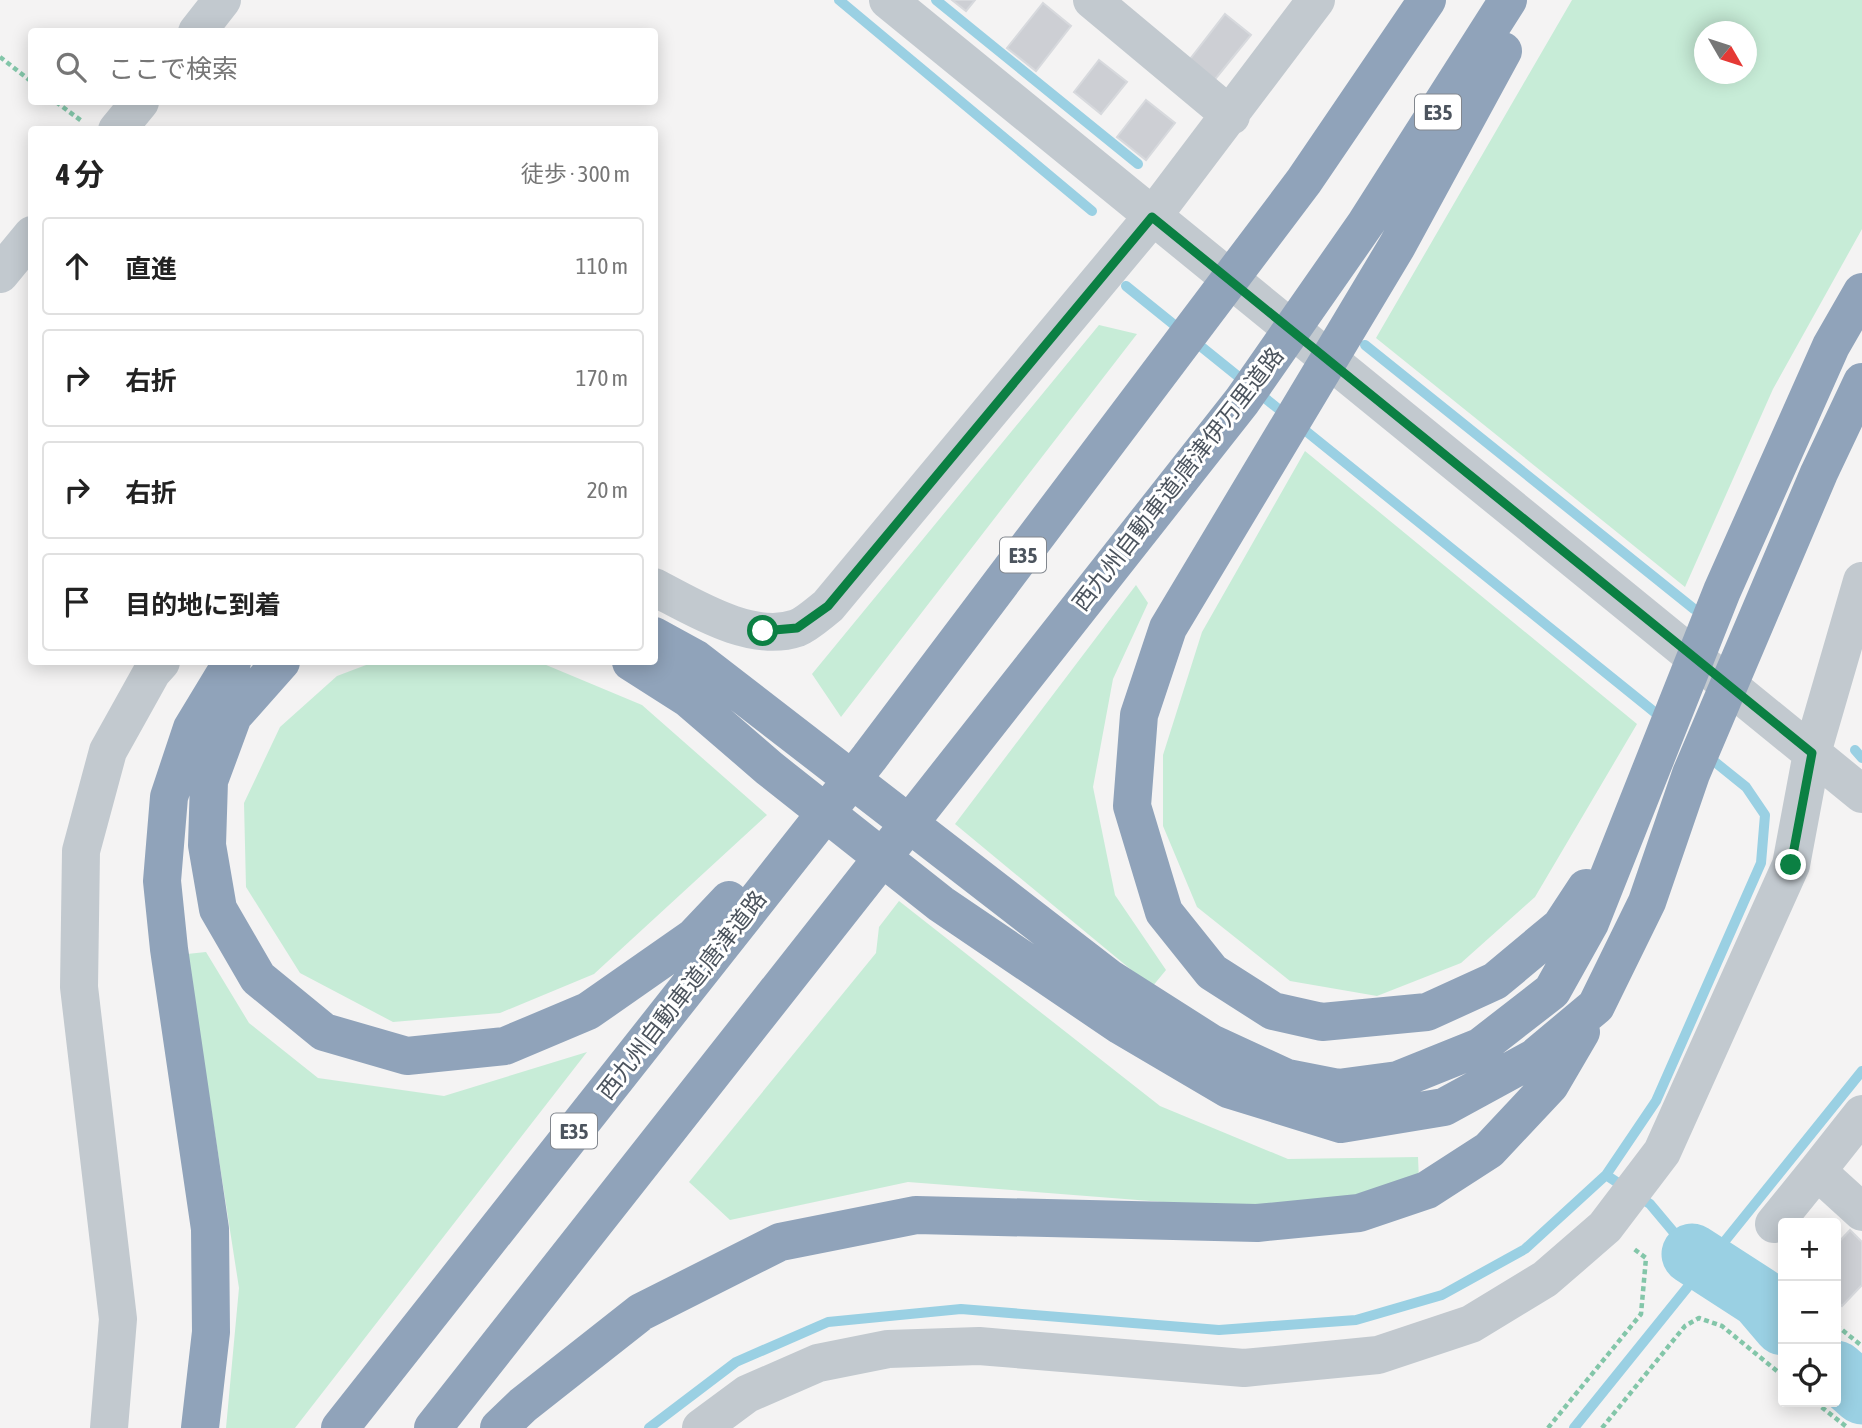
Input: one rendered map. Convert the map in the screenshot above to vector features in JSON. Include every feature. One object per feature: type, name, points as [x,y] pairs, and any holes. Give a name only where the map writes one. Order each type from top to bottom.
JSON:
[{"type":"highway","name":"E35","points":[[869,758],[1304,181],[1427,0]]},
{"type":"highway","name":"西九州自動車道;唐津伊万里道路","points":[[433,1428],[1242,401],[1366,223],[1507,0]]},
{"type":"highway","points":[[1530,0],[1397,246],[1168,628],[1139,715],[1132,806],[1164,912],[1212,972],[1273,1012],[1322,1022],[1427,1012],[1495,981],[1561,926],[1627,825]]},
{"type":"highway","points":[[658,638],[696,659],[1109,978],[1211,1043],[1287,1078],[1338,1088],[1398,1080],[1480,1047],[1552,991],[1590,923],[1722,591],[1831,346],[1862,292]]},
{"type":"highway","points":[[499,1428],[523,1405],[641,1312],[780,1242],[916,1215],[1257,1223],[1359,1213],[1427,1190],[1489,1150],[1550,1085],[1596,1006],[1647,902],[1691,774],[1819,472],[1862,382]]},
{"type":"highway","points":[[200,1428],[211,1332],[210,1229],[169,949],[162,881],[169,797],[192,727],[230,665]]},
{"type":"highway","points":[[278,665],[233,716],[209,781],[207,845],[218,909],[258,978],[324,1032],[407,1056],[505,1046],[588,1011],[694,937],[805,829],[869,758]]},
{"type":"highway","points":[[636,665],[689,699],[769,768],[941,904],[1121,1026],[1227,1090],[1341,1124],[1444,1107],[1534,1058],[1596,1006]]},
{"type":"highway","name":"西九州自動車道;唐津道路","points":[[340,1428],[805,829],[842,793],[869,758]]},
{"type":"street","points":[[200,28],[222,0]]},
{"type":"street","points":[[888,0],[1862,794]]},
{"type":"street","points":[[1092,0],[1231,116]]},
{"type":"street","points":[[658,589],[726,624],[763,631],[797,628],[828,606],[1152,217],[1317,0]]},
{"type":"street","points":[[120,126],[138,105]]},
{"type":"street","points":[[0,274],[28,240]]},
{"type":"street","points":[[701,1428],[747,1394],[818,1363],[888,1349],[979,1346],[1244,1368],[1378,1355],[1471,1324],[1545,1279],[1605,1227],[1662,1152],[1791,865],[1812,753],[1862,582]]},
{"type":"street","points":[[109,1428],[118,1319],[79,987],[81,851],[107,751],[158,665]]},
{"type":"street","points":[[1774,1224],[1862,1114]]},
{"type":"street","points":[[1817,1171],[1862,1212]]},
{"type":"path","points":[[0,57],[28,79]]},
{"type":"path","points":[[60,105],[87,126]]},
{"type":"path","points":[[1548,1428],[1641,1314],[1646,1258],[1605,1227]]},
{"type":"path","points":[[1602,1428],[1685,1326],[1699,1318],[1722,1326],[1778,1372]]},
{"type":"path","points":[[1841,1329],[1862,1346]]},
{"type":"path","points":[[1821,1407],[1847,1428]]},
{"type":"green space","points":[[1572,0],[1862,0],[1862,229],[1773,389],[1685,587],[1376,338]]},
{"type":"green space","points":[[1099,325],[1137,334],[841,717],[812,674]]},
{"type":"green space","points":[[1305,451],[1637,724],[1535,897],[1461,963],[1377,996],[1290,981],[1197,907],[1163,826],[1163,755],[1202,632]]},
{"type":"green space","points":[[1136,585],[1148,603],[1113,679],[1093,787],[1115,895],[1166,970],[1152,987],[955,824]]},
{"type":"green space","points":[[366,665],[546,665],[642,705],[767,815],[594,974],[500,1013],[393,1022],[300,973],[246,887],[244,803],[280,727],[337,676]]},
{"type":"green space","points":[[899,901],[1160,1106],[1288,1159],[1418,1157],[1419,1180],[1335,1204],[1240,1208],[908,1182],[730,1220],[689,1182],[876,953],[879,927]]},
{"type":"green space","points":[[206,952],[249,1023],[318,1078],[444,1096],[587,1052],[295,1428],[226,1428],[239,1288],[187,954]]},
{"type":"building","points":[[952,0],[975,0],[966,11]]},
{"type":"building","points":[[1043,3],[1071,26],[1036,71],[1007,48]]},
{"type":"building","points":[[1225,14],[1251,35],[1212,83],[1187,63]]},
{"type":"building","points":[[1099,60],[1127,82],[1101,114],[1074,92]]},
{"type":"building","points":[[1146,100],[1175,123],[1146,160],[1117,137]]},
{"type":"building","points":[[1850,1230],[1862,1242],[1862,1285],[1842,1306],[1841,1305],[1841,1240]]},
{"type":"waterway","points":[[839,0],[1092,211]]},
{"type":"waterway","points":[[936,0],[1138,164]]},
{"type":"waterway","points":[[1126,286],[1663,719]]},
{"type":"waterway","points":[[1365,345],[1694,609]]},
{"type":"waterway","points":[[1855,750],[1862,758]]},
{"type":"waterway","points":[[1606,1175],[1656,1101],[1761,863],[1765,815],[1746,787],[1705,754]]},
{"type":"waterway","points":[[1574,1428],[1862,1071]]},
{"type":"waterway","points":[[649,1428],[736,1362],[828,1322],[961,1309],[1219,1330],[1356,1320],[1442,1295],[1525,1249],[1606,1175],[1650,1204],[1692,1254]]},
{"type":"waterway","points":[[1692,1254],[1760,1298],[1778,1319]]},
{"type":"waterway","points":[[1841,1375],[1862,1394]]},
{"type":"route","points":[[763,631],[797,628],[828,606],[1152,217],[1812,753],[1791,865]]}]
